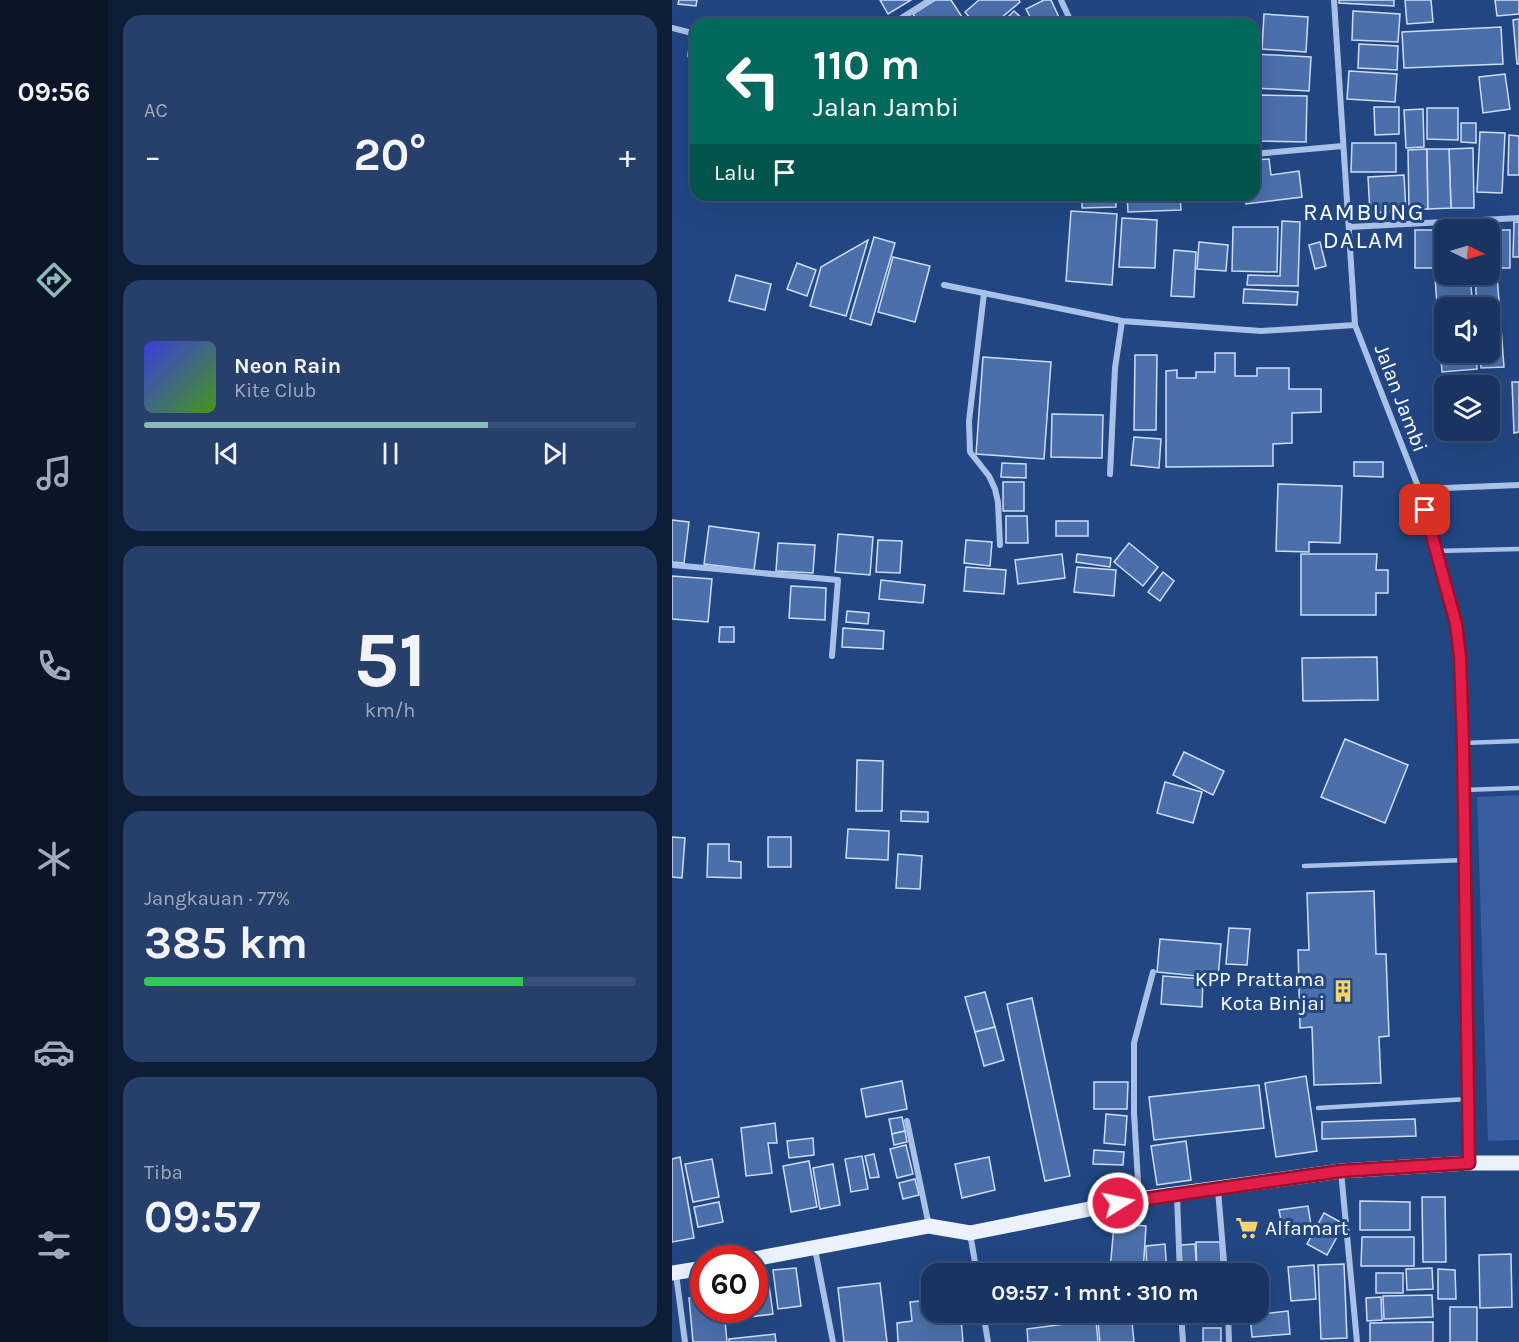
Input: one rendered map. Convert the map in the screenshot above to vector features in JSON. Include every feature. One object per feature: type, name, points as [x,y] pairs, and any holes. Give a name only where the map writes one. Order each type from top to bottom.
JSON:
[{"type":"main road","points":[[768,1257],[929,1226],[970,1233],[1139,1199],[1341,1171],[1469,1163],[1519,1163]]},
{"type":"main road","points":[[674,1273],[690,1270]]},
{"type":"street","points":[[902,18],[930,0]]},
{"type":"street","points":[[1061,0],[1069,18]]},
{"type":"street","name":"Jalan Jambi","points":[[1334,0],[1355,325],[1419,489],[1456,624],[1460,657],[1469,1163]]},
{"type":"street","points":[[672,28],[690,32]]},
{"type":"street","points":[[1260,153],[1343,146]]},
{"type":"street","points":[[1350,227],[1519,218]]},
{"type":"street","points":[[944,285],[1122,321],[1261,331],[1355,325]]},
{"type":"street","points":[[984,293],[969,421],[969,445],[970,452],[989,476],[995,489],[998,502],[1000,545]]},
{"type":"street","points":[[1110,474],[1115,368],[1122,321]]},
{"type":"street","points":[[1419,489],[1519,485]]},
{"type":"street","points":[[672,565],[838,580],[832,656]]},
{"type":"street","points":[[1139,1199],[1134,1113],[1134,1043],[1153,972]]},
{"type":"street","points":[[907,1121],[929,1226]]},
{"type":"street","points":[[1341,1171],[1357,1342]]},
{"type":"street","points":[[1218,1189],[1224,1263]]},
{"type":"street","points":[[1177,1195],[1180,1263]]},
{"type":"street","points":[[970,1233],[975,1263]]},
{"type":"street","points":[[815,1249],[833,1342]]},
{"type":"street","points":[[674,1273],[685,1342]]},
{"type":"street","points":[[985,1323],[988,1342]]},
{"type":"street","points":[[1182,1323],[1183,1342]]},
{"type":"street","points":[[1228,1323],[1229,1342]]},
{"type":"lane","points":[[1436,551],[1519,549]]},
{"type":"lane","points":[[1463,743],[1519,741]]},
{"type":"lane","points":[[1464,790],[1519,788]]},
{"type":"lane","points":[[1304,866],[1465,860]]},
{"type":"lane","points":[[1318,1108],[1468,1099]]},
{"type":"shaded area","points":[[1519,795],[1519,1140],[1488,1141],[1477,797]]},
{"type":"building","points":[[679,0],[697,0],[696,6],[678,4]]},
{"type":"building","points":[[880,0],[911,0],[888,14]]},
{"type":"building","points":[[935,0],[951,0],[962,17],[915,18],[913,14]]},
{"type":"building","points":[[979,0],[1019,0],[1020,2],[1001,18],[970,18],[965,12]]},
{"type":"building","points":[[1044,0],[1051,0],[1059,18],[1031,18],[1026,9]]},
{"type":"building","points":[[1339,0],[1394,0],[1394,6],[1339,3]]},
{"type":"building","points":[[1405,0],[1431,0],[1433,22],[1407,24]]},
{"type":"building","points":[[1495,0],[1519,0],[1519,14],[1497,16]]},
{"type":"building","points":[[1014,11],[1022,18],[1007,18]]},
{"type":"building","points":[[1353,11],[1400,14],[1398,42],[1352,40]]},
{"type":"building","points":[[1264,14],[1308,17],[1306,52],[1262,49]]},
{"type":"building","points":[[1519,19],[1519,64],[1517,64],[1513,20]]},
{"type":"building","points":[[1501,27],[1503,64],[1404,68],[1402,32]]},
{"type":"building","points":[[1359,44],[1398,46],[1397,70],[1358,68]]},
{"type":"building","points":[[1260,54],[1311,57],[1309,91],[1260,88]]},
{"type":"building","points":[[1349,71],[1397,74],[1395,102],[1347,99]]},
{"type":"building","points":[[1505,74],[1510,109],[1483,113],[1479,77]]},
{"type":"building","points":[[1260,95],[1307,96],[1306,142],[1260,141]]},
{"type":"building","points":[[1374,107],[1399,107],[1399,134],[1375,135]]},
{"type":"building","points":[[1427,108],[1458,108],[1458,140],[1427,139]]},
{"type":"building","points":[[1423,109],[1424,147],[1406,148],[1404,110]]},
{"type":"building","points":[[1461,123],[1476,123],[1476,143],[1461,142]]},
{"type":"building","points":[[1480,132],[1505,133],[1502,193],[1477,192]]},
{"type":"building","points":[[1509,135],[1519,136],[1519,175],[1508,175]]},
{"type":"building","points":[[1352,143],[1396,143],[1396,172],[1351,172]]},
{"type":"building","points":[[1473,148],[1474,208],[1451,208],[1449,149]]},
{"type":"building","points":[[1427,149],[1428,209],[1409,209],[1408,150]]},
{"type":"building","points":[[1427,149],[1449,149],[1451,208],[1428,209]]},
{"type":"building","points":[[1269,159],[1271,175],[1299,171],[1302,197],[1246,204],[1245,201],[1260,201],[1260,160]]},
{"type":"building","points":[[1404,175],[1406,211],[1370,213],[1368,177]]},
{"type":"building","points":[[1082,201],[1116,201],[1116,207],[1082,208]]},
{"type":"building","points":[[1127,201],[1180,201],[1181,210],[1128,212]]},
{"type":"building","points":[[1071,211],[1117,214],[1112,285],[1066,281]]},
{"type":"building","points":[[1122,218],[1157,220],[1155,268],[1119,267]]},
{"type":"building","points":[[1282,221],[1300,222],[1298,286],[1247,285],[1248,275],[1280,276]]},
{"type":"building","points":[[1514,222],[1519,222],[1519,257],[1513,257]]},
{"type":"building","points":[[1233,227],[1278,227],[1277,272],[1232,271]]},
{"type":"building","points":[[1415,230],[1434,230],[1434,268],[1415,268]]},
{"type":"building","points":[[1500,230],[1510,230],[1510,268],[1500,268]]},
{"type":"building","points":[[874,237],[895,243],[871,325],[850,319]]},
{"type":"building","points":[[868,240],[846,316],[810,306],[821,267]]},
{"type":"building","points":[[1199,242],[1228,245],[1226,271],[1197,269]]},
{"type":"building","points":[[1320,242],[1326,266],[1315,269],[1309,245]]},
{"type":"building","points":[[1174,250],[1196,252],[1194,297],[1171,296]]},
{"type":"building","points":[[893,257],[930,266],[915,322],[878,312]]},
{"type":"building","points":[[797,263],[816,270],[807,296],[787,289]]},
{"type":"building","points":[[736,275],[771,284],[765,310],[729,301]]},
{"type":"building","points":[[1436,285],[1471,285],[1472,297],[1436,297]]},
{"type":"building","points":[[1476,285],[1498,285],[1499,297],[1476,297]]},
{"type":"building","points":[[1244,289],[1298,292],[1297,305],[1243,303]]},
{"type":"building","points":[[1500,314],[1504,367],[1481,368],[1481,363],[1500,363]]},
{"type":"building","points":[[1215,353],[1235,353],[1235,376],[1257,376],[1257,368],[1289,368],[1289,389],[1321,389],[1321,412],[1292,413],[1292,443],[1273,444],[1273,466],[1166,467],[1166,371],[1177,370],[1177,378],[1196,378],[1196,372],[1215,372]]},
{"type":"building","points":[[1135,355],[1157,355],[1156,430],[1134,430]]},
{"type":"building","points":[[983,357],[1051,362],[1044,459],[976,454]]},
{"type":"building","points":[[1441,363],[1477,363],[1477,369],[1442,372]]},
{"type":"building","points":[[1512,382],[1519,382],[1519,432],[1514,433]]},
{"type":"building","points":[[1052,414],[1103,415],[1102,458],[1051,457]]},
{"type":"building","points":[[1134,437],[1161,439],[1159,468],[1131,465]]},
{"type":"building","points":[[1354,462],[1383,462],[1383,477],[1354,476]]},
{"type":"building","points":[[1002,463],[1026,464],[1026,478],[1001,477]]},
{"type":"building","points":[[1003,482],[1024,482],[1024,511],[1003,511]]},
{"type":"building","points":[[1278,484],[1342,486],[1340,543],[1309,542],[1309,552],[1276,551]]},
{"type":"building","points":[[1006,516],[1027,516],[1028,543],[1006,543]]},
{"type":"building","points":[[672,520],[689,522],[684,563],[672,562]]},
{"type":"building","points":[[1056,521],[1088,521],[1088,536],[1056,536]]},
{"type":"building","points":[[709,526],[759,533],[754,570],[704,564]]},
{"type":"building","points":[[838,534],[873,537],[870,575],[835,572]]},
{"type":"building","points":[[878,540],[902,541],[900,573],[876,572]]},
{"type":"building","points":[[966,540],[992,542],[990,566],[964,563]]},
{"type":"building","points":[[778,543],[815,545],[813,573],[776,571]]},
{"type":"building","points":[[1129,543],[1158,567],[1143,586],[1114,562]]},
{"type":"building","points":[[1062,554],[1065,578],[1018,584],[1015,560]]},
{"type":"building","points":[[1077,554],[1111,558],[1110,567],[1076,562]]},
{"type":"building","points":[[1301,554],[1377,554],[1376,570],[1388,570],[1388,593],[1376,593],[1376,615],[1301,615]]},
{"type":"building","points":[[966,567],[1006,570],[1004,594],[964,591]]},
{"type":"building","points":[[1077,567],[1116,570],[1114,596],[1074,592]]},
{"type":"building","points":[[1163,572],[1174,581],[1160,601],[1148,592]]},
{"type":"building","points":[[672,576],[712,579],[708,622],[672,619]]},
{"type":"building","points":[[881,580],[925,585],[923,603],[879,599]]},
{"type":"building","points":[[791,586],[826,588],[825,620],[789,618]]},
{"type":"building","points":[[847,611],[869,613],[868,624],[846,622]]},
{"type":"building","points":[[720,627],[734,627],[734,642],[719,642]]},
{"type":"building","points":[[843,628],[884,631],[883,649],[842,647]]},
{"type":"building","points":[[1377,657],[1378,700],[1303,701],[1302,658]]},
{"type":"building","points":[[1345,739],[1408,765],[1385,823],[1321,797]]},
{"type":"building","points":[[1184,752],[1224,771],[1213,795],[1173,775]]},
{"type":"building","points":[[857,760],[883,761],[882,811],[856,811]]},
{"type":"building","points":[[1165,782],[1202,792],[1193,823],[1157,813]]},
{"type":"building","points":[[901,811],[928,812],[928,822],[901,821]]},
{"type":"building","points":[[848,829],[889,831],[888,860],[846,858]]},
{"type":"building","points":[[672,837],[685,838],[682,878],[672,877]]},
{"type":"building","points":[[768,837],[791,837],[791,867],[768,867]]},
{"type":"building","points":[[708,844],[729,844],[729,861],[741,862],[741,878],[707,877]]},
{"type":"building","points":[[898,854],[922,856],[920,889],[896,888]]},
{"type":"building","name":"KPP Prattama Kota Binjai","points":[[1374,891],[1376,954],[1386,954],[1389,1036],[1379,1037],[1381,1083],[1314,1085],[1312,1027],[1300,1028],[1298,950],[1309,950],[1307,893]]},
{"type":"building","points":[[1229,928],[1250,929],[1247,965],[1226,964]]},
{"type":"building","points":[[1160,939],[1221,944],[1218,978],[1157,972]]},
{"type":"building","points":[[1163,976],[1203,979],[1202,1007],[1161,1004]]},
{"type":"building","points":[[985,992],[995,1027],[975,1032],[965,997]]},
{"type":"building","points":[[1032,998],[1070,1176],[1045,1181],[1007,1004]]},
{"type":"building","points":[[995,1027],[1004,1060],[984,1066],[975,1032]]},
{"type":"building","points":[[1306,1076],[1317,1151],[1276,1157],[1265,1083]]},
{"type":"building","points":[[902,1081],[907,1109],[866,1117],[861,1089]]},
{"type":"building","points":[[1094,1082],[1128,1082],[1127,1109],[1094,1109]]},
{"type":"building","points":[[1259,1085],[1264,1128],[1154,1140],[1149,1097]]},
{"type":"building","points":[[1106,1114],[1127,1116],[1125,1145],[1104,1143]]},
{"type":"building","points":[[902,1117],[905,1131],[892,1134],[889,1119]]},
{"type":"building","points":[[1415,1119],[1416,1136],[1322,1139],[1322,1122]]},
{"type":"building","points":[[775,1123],[777,1143],[768,1143],[772,1173],[746,1176],[741,1128]]},
{"type":"building","points":[[905,1131],[907,1142],[894,1145],[892,1134]]},
{"type":"building","points":[[813,1138],[814,1155],[789,1158],[787,1141]]},
{"type":"building","points":[[1186,1141],[1191,1180],[1157,1185],[1151,1146]]},
{"type":"building","points":[[906,1145],[913,1174],[897,1178],[890,1149]]},
{"type":"building","points":[[1094,1150],[1124,1152],[1123,1165],[1093,1164]]},
{"type":"building","points":[[874,1154],[879,1177],[870,1178],[865,1156]]},
{"type":"building","points":[[862,1156],[868,1189],[851,1192],[845,1159]]},
{"type":"building","points":[[680,1157],[694,1238],[672,1242],[672,1159]]},
{"type":"building","points":[[989,1157],[995,1190],[962,1198],[955,1164]]},
{"type":"building","points":[[712,1159],[719,1197],[693,1202],[685,1164]]},
{"type":"building","points":[[809,1161],[817,1207],[791,1212],[783,1166]]},
{"type":"building","points":[[833,1164],[840,1205],[820,1209],[813,1168]]},
{"type":"building","points":[[915,1179],[919,1195],[903,1199],[899,1183]]},
{"type":"building","points":[[1422,1197],[1445,1197],[1446,1262],[1423,1262]]},
{"type":"building","points":[[1360,1201],[1410,1202],[1410,1230],[1360,1230]]},
{"type":"building","points":[[719,1202],[723,1222],[698,1227],[694,1207]]},
{"type":"building","points":[[1308,1206],[1312,1232],[1284,1237],[1279,1210]]},
{"type":"building","points":[[1324,1213],[1344,1224],[1327,1255],[1307,1244]]},
{"type":"building","points":[[1114,1224],[1146,1226],[1144,1263],[1111,1263]]},
{"type":"building","points":[[1362,1237],[1414,1237],[1414,1266],[1361,1266]]},
{"type":"building","points":[[1196,1242],[1220,1242],[1221,1263],[1197,1263]]},
{"type":"building","points":[[1165,1244],[1166,1263],[1147,1263],[1146,1246]]},
{"type":"building","points":[[1195,1244],[1196,1263],[1182,1263],[1181,1245]]},
{"type":"building","points":[[1511,1254],[1512,1307],[1480,1308],[1479,1255]]},
{"type":"building","points":[[1344,1264],[1347,1338],[1321,1339],[1318,1265]]},
{"type":"building","points":[[1314,1265],[1316,1299],[1291,1301],[1288,1267]]},
{"type":"building","points":[[796,1268],[801,1306],[778,1309],[773,1270]]},
{"type":"building","points":[[1432,1268],[1433,1289],[1407,1290],[1406,1269]]},
{"type":"building","points":[[1438,1269],[1455,1270],[1456,1299],[1438,1299]]},
{"type":"building","points":[[1376,1273],[1403,1273],[1403,1293],[1376,1293]]},
{"type":"building","points":[[768,1278],[773,1314],[768,1315]]},
{"type":"building","points":[[880,1283],[887,1342],[844,1342],[838,1288]]},
{"type":"building","points":[[1432,1295],[1433,1317],[1384,1319],[1383,1296]]},
{"type":"building","points":[[1381,1297],[1382,1320],[1367,1321],[1366,1298]]},
{"type":"building","points":[[921,1301],[921,1323],[961,1323],[963,1342],[898,1342],[897,1323],[912,1321],[910,1302]]},
{"type":"building","points":[[1450,1307],[1477,1307],[1477,1342],[1450,1342]]},
{"type":"building","points":[[1288,1311],[1290,1334],[1252,1337],[1251,1323],[1269,1323],[1269,1313]]},
{"type":"building","points":[[1433,1322],[1433,1342],[1370,1342],[1370,1323]]},
{"type":"building","points":[[691,1323],[725,1323],[727,1342],[693,1342]]},
{"type":"building","points":[[1073,1323],[1096,1323],[1098,1342],[1028,1342],[1027,1329]]},
{"type":"building","points":[[1098,1323],[1132,1323],[1134,1342],[1100,1342]]},
{"type":"building","points":[[1203,1328],[1221,1328],[1221,1342],[1203,1342]]},
{"type":"building","points":[[775,1334],[776,1342],[729,1342],[729,1339]]},
{"type":"place","name":"KPP Prattama Kota Binjai","points":[[1343,991]]},
{"type":"place","name":"Alfamart","points":[[1247,1228]]},
{"type":"district","name":"RAMBUNG DALAM","points":[[1364,226]]},
{"type":"route","points":[[1118,1203],[1341,1171],[1469,1163],[1460,657],[1456,624],[1425,510]]}]
